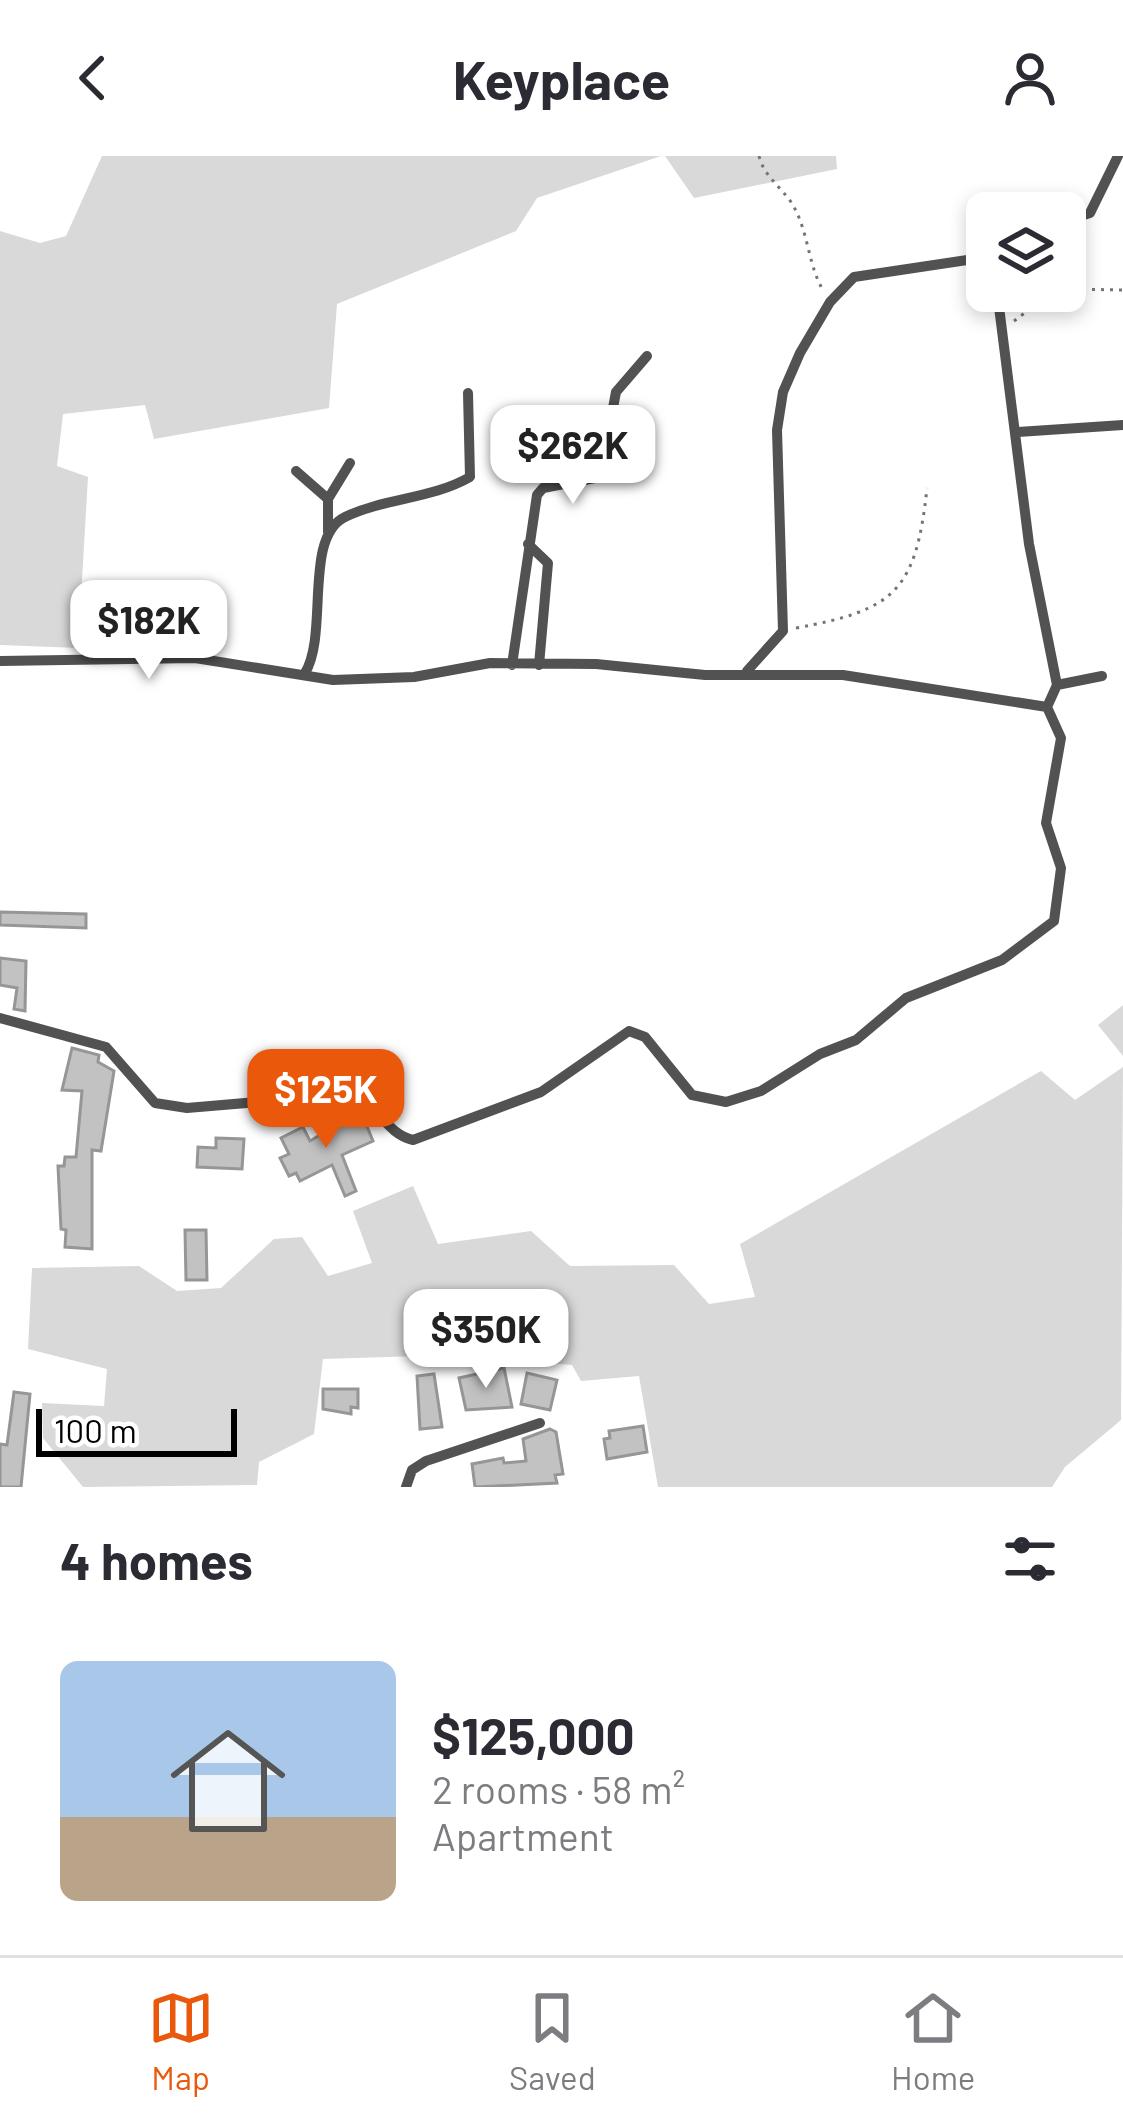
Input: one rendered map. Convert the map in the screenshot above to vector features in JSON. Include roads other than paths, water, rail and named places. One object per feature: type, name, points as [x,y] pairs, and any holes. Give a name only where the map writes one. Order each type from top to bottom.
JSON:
[{"type":"street","points":[[1086,214],[1118,156]]},
{"type":"street","points":[[747,671],[783,631],[778,411],[794,367],[830,302],[854,278],[966,260]]},
{"type":"street","points":[[0,1018],[106,1047],[155,1102],[188,1108],[351,1094],[367,1102],[398,1136],[412,1140],[541,1092],[629,1031],[645,1037],[692,1095],[736,1100],[856,1040],[914,993],[1002,960],[1054,921],[1061,868],[1046,823],[1061,738],[1047,707],[1057,686],[1029,544],[1001,312]]},
{"type":"street","points":[[512,665],[523,621],[528,544],[539,490],[600,477],[616,392],[646,356]]},
{"type":"street","points":[[328,532],[347,516],[470,477],[468,393]]},
{"type":"street","points":[[1018,432],[1123,425]]},
{"type":"street","points":[[305,673],[317,653],[317,585],[328,532],[328,499],[350,463]]},
{"type":"street","points":[[296,471],[328,499]]},
{"type":"street","points":[[528,544],[548,563],[539,665]]},
{"type":"street","points":[[0,661],[195,658],[333,680],[404,679],[490,663],[612,665],[705,675],[747,671],[859,676],[1047,707]]},
{"type":"street","points":[[1057,686],[1102,676]]},
{"type":"street","points":[[406,1487],[412,1470],[426,1461],[541,1423]]}]
